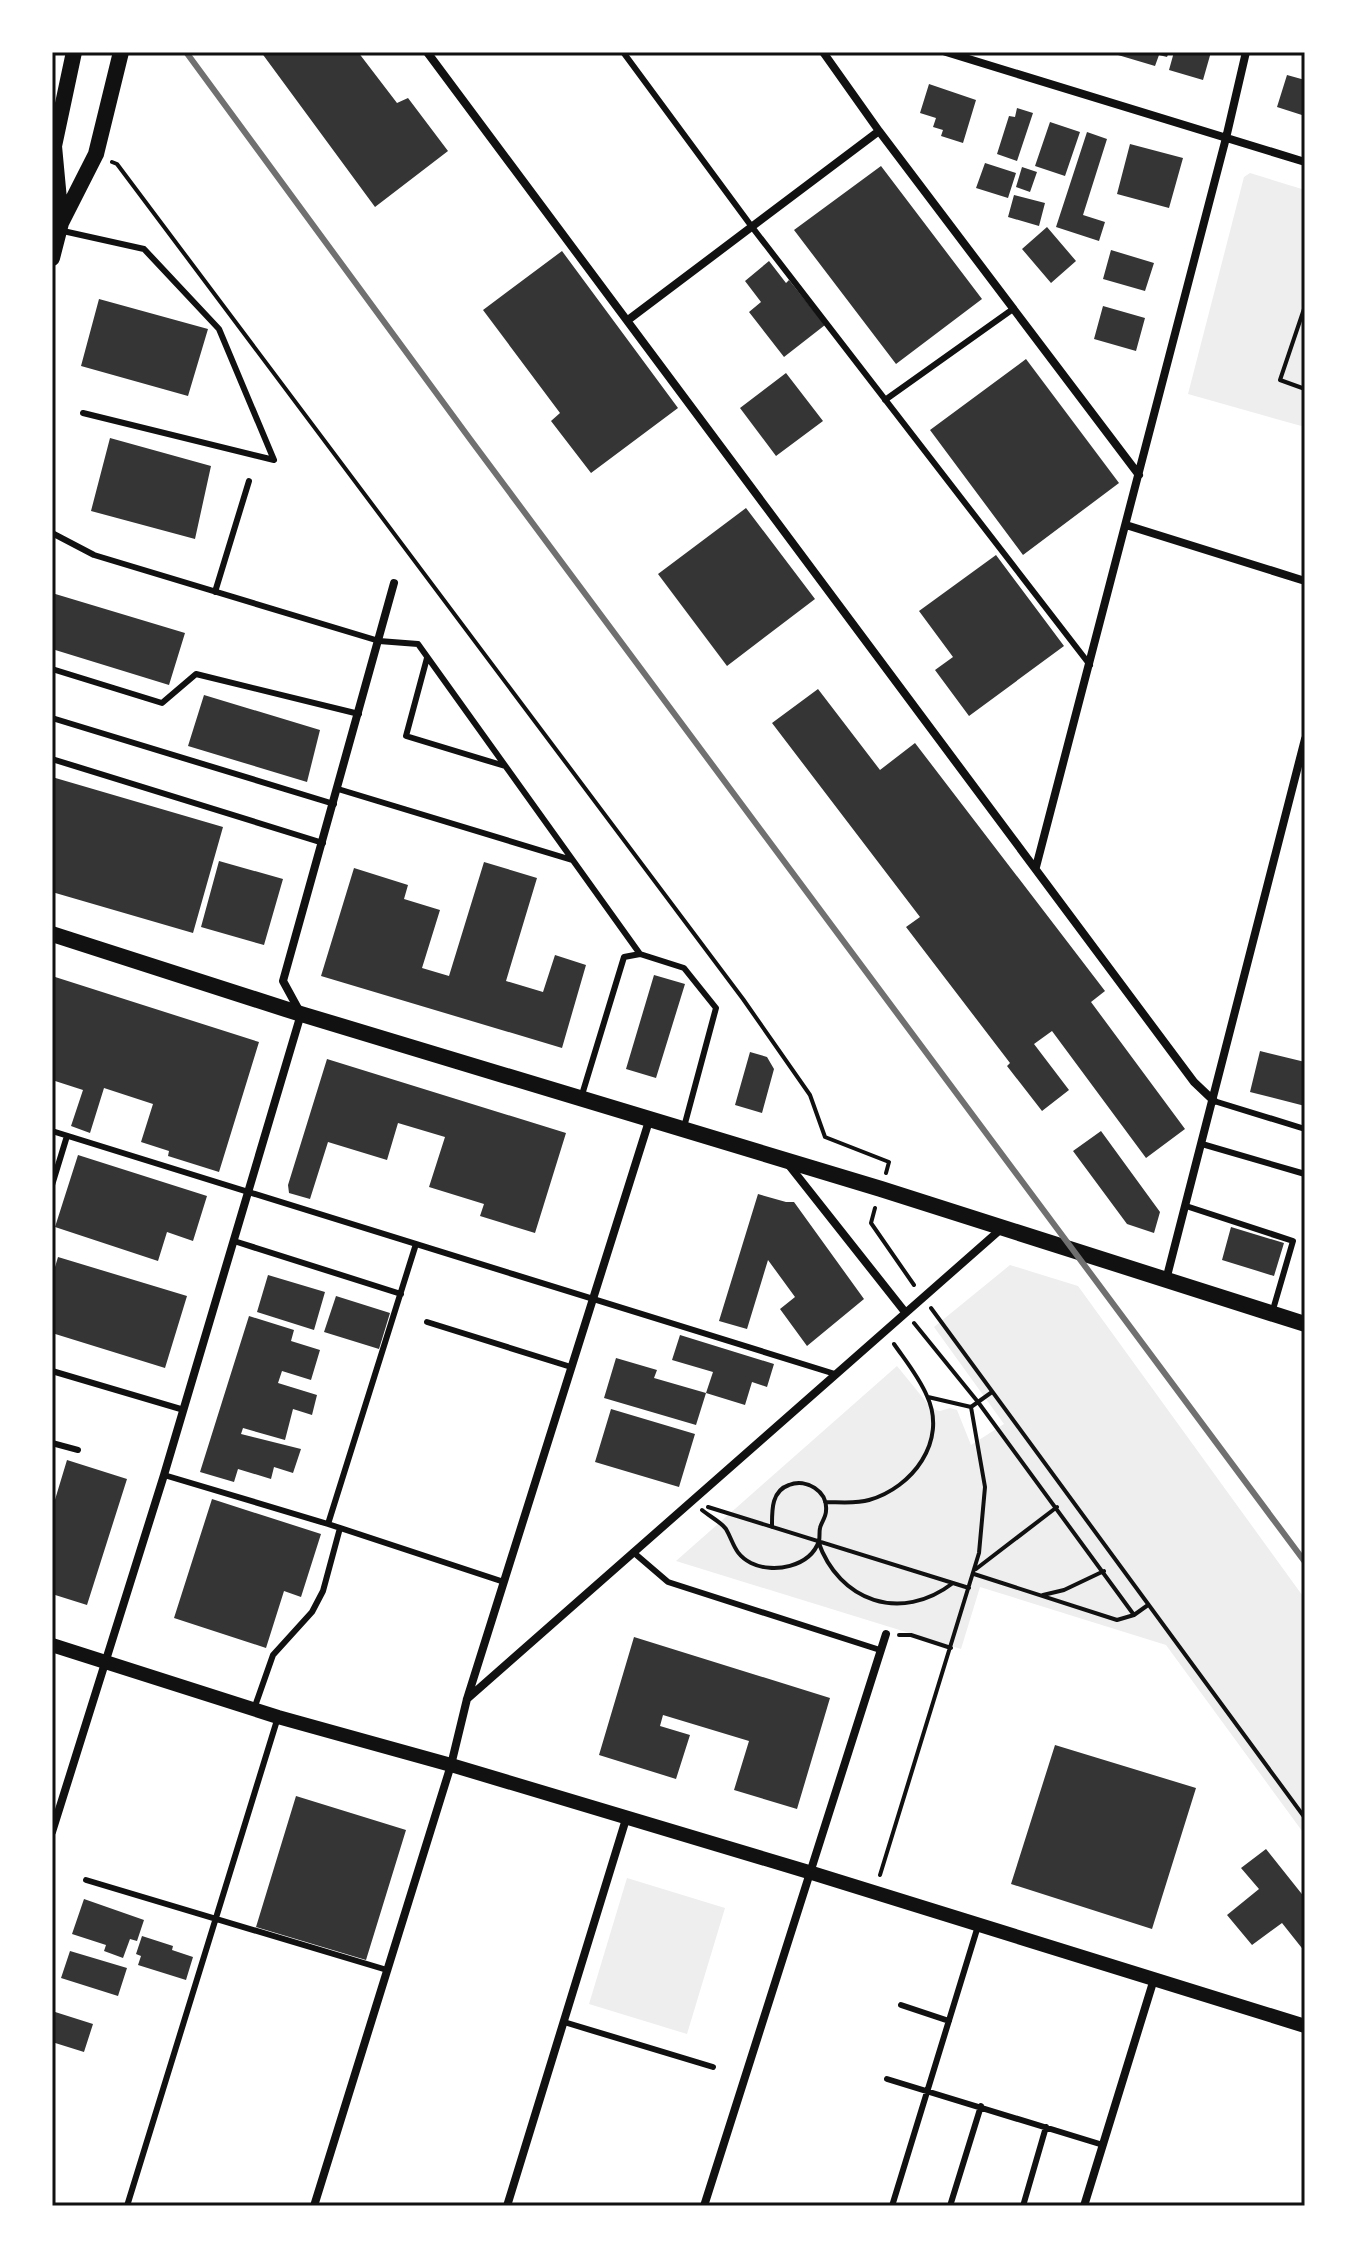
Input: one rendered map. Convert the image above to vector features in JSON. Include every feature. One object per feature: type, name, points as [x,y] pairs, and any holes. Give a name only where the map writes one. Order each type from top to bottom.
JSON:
[{"type":"main road","points":[[52,258],[57,224],[54,146],[74,52]]},
{"type":"main road","points":[[57,224],[96,154],[121,52]]},
{"type":"main road","points":[[52,934],[1305,1324]]},
{"type":"street","points":[[427,52],[1194,1082],[1214,1101]]},
{"type":"street","points":[[823,52],[879,131],[1139,475]]},
{"type":"street","points":[[946,52],[1305,162]]},
{"type":"street","points":[[1036,867],[1246,52]]},
{"type":"street","points":[[628,320],[879,131]]},
{"type":"street","points":[[1126,525],[1305,581]]},
{"type":"street","points":[[52,1832],[55,1813],[184,1410],[301,1014],[283,981],[394,583]]},
{"type":"street","points":[[1166,1281],[1305,739]]},
{"type":"street","points":[[314,2206],[451,1765],[467,1699],[649,1121]]},
{"type":"street","points":[[785,1160],[905,1312]]},
{"type":"street","points":[[467,1699],[1001,1229]]},
{"type":"street","points":[[704,2206],[886,1634]]},
{"type":"street","points":[[52,1645],[278,1717],[451,1765],[812,1873],[1305,2026]]},
{"type":"street","points":[[507,2206],[626,1819]]},
{"type":"street","points":[[1084,2206],[1154,1979]]},
{"type":"lane","points":[[623,52],[752,227],[1090,665]]},
{"type":"lane","points":[[57,224],[144,249],[209,317],[219,329],[274,460],[83,413]]},
{"type":"lane","points":[[885,400],[1013,309]]},
{"type":"lane","points":[[215,592],[249,481]]},
{"type":"lane","points":[[52,533],[94,555],[215,592],[379,641],[418,644],[640,954]]},
{"type":"lane","points":[[427,658],[406,736],[505,766]]},
{"type":"lane","points":[[52,669],[162,703],[196,674],[359,714]]},
{"type":"lane","points":[[52,718],[334,804]]},
{"type":"lane","points":[[52,759],[323,843]]},
{"type":"lane","points":[[338,789],[574,861]]},
{"type":"lane","points":[[580,1099],[624,957],[640,954],[684,968],[716,1008],[683,1131]]},
{"type":"lane","points":[[1214,1101],[1305,1129]]},
{"type":"lane","points":[[52,1131],[835,1374]]},
{"type":"lane","points":[[52,1185],[67,1136]]},
{"type":"lane","points":[[1202,1144],[1305,1174]]},
{"type":"lane","points":[[1186,1206],[1293,1241],[1272,1313]]},
{"type":"lane","points":[[234,1241],[401,1294]]},
{"type":"lane","points":[[328,1524],[416,1244]]},
{"type":"lane","points":[[427,1322],[571,1367]]},
{"type":"lane","points":[[52,1371],[184,1410]]},
{"type":"lane","points":[[52,1443],[78,1450]]},
{"type":"lane","points":[[164,1475],[328,1524],[504,1582]]},
{"type":"lane","points":[[254,1709],[273,1655],[312,1612],[323,1591],[340,1528]]},
{"type":"lane","points":[[633,1552],[668,1582],[880,1650]]},
{"type":"lane","points":[[127,2206],[278,1717]]},
{"type":"lane","points":[[86,1880],[387,1970]]},
{"type":"lane","points":[[892,2206],[978,1926]]},
{"type":"lane","points":[[901,2005],[949,2021]]},
{"type":"lane","points":[[564,2022],[713,2067]]},
{"type":"lane","points":[[887,2079],[928,2089],[1103,2145]]},
{"type":"lane","points":[[950,2206],[981,2106]]},
{"type":"lane","points":[[1023,2206],[1046,2127]]},
{"type":"path","points":[[1305,306],[1280,380],[1305,389]]},
{"type":"path","points":[[905,1312],[978,1402],[1134,1615]]},
{"type":"path","points":[[825,1502],[866,1501],[888,1493],[915,1472],[930,1446],[933,1425],[928,1397],[885,1330]]},
{"type":"path","points":[[928,1397],[971,1407],[992,1392]]},
{"type":"path","points":[[875,1893],[974,1572],[986,1499],[971,1407]]},
{"type":"path","points":[[772,1527],[774,1498],[784,1486],[799,1482],[814,1486],[825,1502],[826,1513],[818,1541],[824,1559],[835,1575],[868,1599],[887,1604],[905,1603],[925,1599],[953,1583]]},
{"type":"path","points":[[690,1502],[969,1588]]},
{"type":"path","points":[[690,1502],[725,1528],[738,1553],[762,1567],[776,1569],[790,1566],[802,1560],[818,1541]]},
{"type":"path","points":[[974,1572],[1057,1507]]},
{"type":"path","points":[[1040,1595],[1064,1590],[1104,1571]]},
{"type":"path","points":[[974,1572],[1117,1620],[1134,1615],[1148,1605]]},
{"type":"path","points":[[886,1634],[911,1635],[951,1648]]},
{"type":"shaded area","points":[[1250,173],[1305,190],[1305,427],[1188,394],[1244,177]]},
{"type":"shaded area","points":[[1010,1265],[1078,1286],[1305,1599],[1305,1835],[1166,1645],[980,1587],[961,1649],[676,1561],[897,1366],[932,1409],[957,1410],[971,1445],[1004,1424],[934,1327]]},
{"type":"shaded area","points":[[627,1878],[725,1908],[687,2034],[589,2004]]},
{"type":"building","points":[[261,52],[358,52],[397,103],[408,98],[448,151],[375,207]]},
{"type":"building","points":[[1119,52],[1169,52],[1167,57],[1159,55],[1155,66],[1118,55]]},
{"type":"building","points":[[1174,52],[1211,52],[1203,80],[1169,70]]},
{"type":"building","points":[[1287,75],[1305,80],[1305,116],[1277,107]]},
{"type":"building","points":[[929,84],[976,100],[963,143],[941,136],[943,130],[933,127],[936,118],[920,113]]},
{"type":"building","points":[[1017,108],[1033,113],[1017,161],[997,154],[1009,116],[1015,117]]},
{"type":"building","points":[[1050,122],[1080,132],[1065,176],[1035,166]]},
{"type":"building","points":[[1087,132],[1107,139],[1083,215],[1105,222],[1099,241],[1056,227]]},
{"type":"building","points":[[1130,144],[1183,158],[1169,208],[1117,194]]},
{"type":"building","points":[[985,163],[1016,173],[1008,198],[976,188]]},
{"type":"building","points":[[881,166],[982,299],[896,364],[794,230]]},
{"type":"building","points":[[1022,167],[1037,172],[1030,192],[1016,187]]},
{"type":"building","points":[[1014,195],[1045,203],[1039,226],[1008,217]]},
{"type":"building","points":[[1047,227],[1076,261],[1051,283],[1022,249]]},
{"type":"building","points":[[1111,250],[1154,263],[1145,291],[1103,279]]},
{"type":"building","points":[[562,251],[678,408],[591,473],[551,421],[560,413],[483,310]]},
{"type":"building","points":[[769,261],[786,283],[789,280],[825,325],[784,357],[749,312],[761,302],[745,281]]},
{"type":"building","points":[[99,299],[208,329],[188,396],[81,366]]},
{"type":"building","points":[[1103,306],[1145,318],[1136,351],[1094,339]]},
{"type":"building","points":[[1026,359],[1119,483],[1023,555],[930,430]]},
{"type":"building","points":[[786,373],[823,421],[776,456],[740,408]]},
{"type":"building","points":[[110,438],[211,466],[195,539],[91,511]]},
{"type":"building","points":[[746,508],[815,599],[727,666],[658,574]]},
{"type":"building","points":[[996,555],[1064,646],[969,716],[935,670],[953,657],[919,611]]},
{"type":"building","points":[[52,593],[185,633],[169,685],[52,649]]},
{"type":"building","points":[[818,689],[880,770],[915,743],[1105,991],[1091,1002],[1185,1129],[1146,1158],[1052,1031],[1034,1044],[1069,1090],[1042,1111],[1007,1066],[1010,1063],[906,927],[920,917],[772,723]]},
{"type":"building","points":[[204,695],[320,730],[307,782],[188,746]]},
{"type":"building","points":[[52,777],[223,827],[193,933],[52,892]]},
{"type":"building","points":[[219,861],[283,879],[264,945],[201,927]]},
{"type":"building","points":[[484,862],[537,878],[506,981],[543,992],[555,955],[586,965],[562,1048],[321,976],[354,868],[408,885],[404,899],[440,910],[422,968],[449,976]]},
{"type":"building","points":[[654,975],[685,984],[656,1078],[626,1069]]},
{"type":"building","points":[[52,976],[259,1042],[219,1172],[168,1156],[169,1151],[141,1142],[153,1104],[104,1088],[90,1133],[71,1126],[83,1090],[52,1080]]},
{"type":"building","points":[[1260,1051],[1305,1062],[1305,1106],[1250,1092]]},
{"type":"building","points":[[750,1052],[767,1057],[774,1069],[762,1113],[735,1105]]},
{"type":"building","points":[[327,1059],[566,1133],[535,1233],[480,1216],[484,1204],[429,1187],[445,1137],[398,1123],[387,1160],[328,1142],[310,1199],[289,1193],[288,1185]]},
{"type":"building","points":[[1101,1131],[1160,1212],[1154,1233],[1127,1224],[1073,1151]]},
{"type":"building","points":[[78,1155],[207,1196],[193,1241],[167,1232],[158,1261],[55,1227]]},
{"type":"building","points":[[758,1194],[794,1202],[864,1299],[807,1346],[780,1309],[795,1297],[768,1260],[747,1329],[719,1321]]},
{"type":"building","points":[[1231,1227],[1284,1243],[1274,1276],[1222,1260]]},
{"type":"building","points":[[58,1257],[187,1296],[165,1368],[52,1333],[52,1277]]},
{"type":"building","points":[[268,1275],[325,1292],[314,1330],[257,1312]]},
{"type":"building","points":[[336,1296],[390,1313],[379,1349],[324,1332]]},
{"type":"building","points":[[249,1316],[294,1330],[291,1341],[320,1350],[311,1380],[282,1371],[278,1383],[317,1395],[312,1415],[293,1409],[285,1440],[243,1428],[241,1434],[301,1449],[293,1473],[274,1467],[271,1479],[238,1469],[234,1482],[200,1472]]},
{"type":"building","points":[[680,1335],[774,1364],[767,1387],[752,1382],[745,1405],[706,1393],[713,1372],[672,1360]]},
{"type":"building","points":[[616,1358],[657,1370],[654,1378],[706,1393],[696,1425],[604,1398]]},
{"type":"building","points":[[611,1409],[695,1434],[679,1487],[595,1462]]},
{"type":"building","points":[[67,1460],[127,1479],[87,1605],[52,1594],[52,1502]]},
{"type":"building","points":[[212,1499],[321,1534],[301,1597],[284,1591],[266,1648],[174,1618]]},
{"type":"building","points":[[634,1637],[830,1698],[797,1809],[734,1790],[749,1741],[663,1715],[660,1726],[690,1735],[676,1779],[599,1755]]},
{"type":"building","points":[[1055,1745],[1196,1788],[1152,1929],[1011,1884]]},
{"type":"building","points":[[296,1796],[406,1830],[366,1960],[256,1927]]},
{"type":"building","points":[[1266,1849],[1305,1898],[1305,1952],[1282,1923],[1252,1945],[1227,1915],[1259,1889],[1241,1868]]},
{"type":"building","points":[[84,1899],[144,1920],[137,1941],[130,1939],[123,1958],[104,1951],[106,1945],[72,1934]]},
{"type":"building","points":[[142,1936],[173,1946],[172,1950],[193,1957],[186,1980],[138,1965],[141,1956],[136,1954]]},
{"type":"building","points":[[70,1951],[127,1968],[118,1996],[61,1978]]},
{"type":"building","points":[[52,2011],[93,2024],[84,2052],[52,2042]]},
{"type":"railway","points":[[186,52],[1305,1562]]}]
